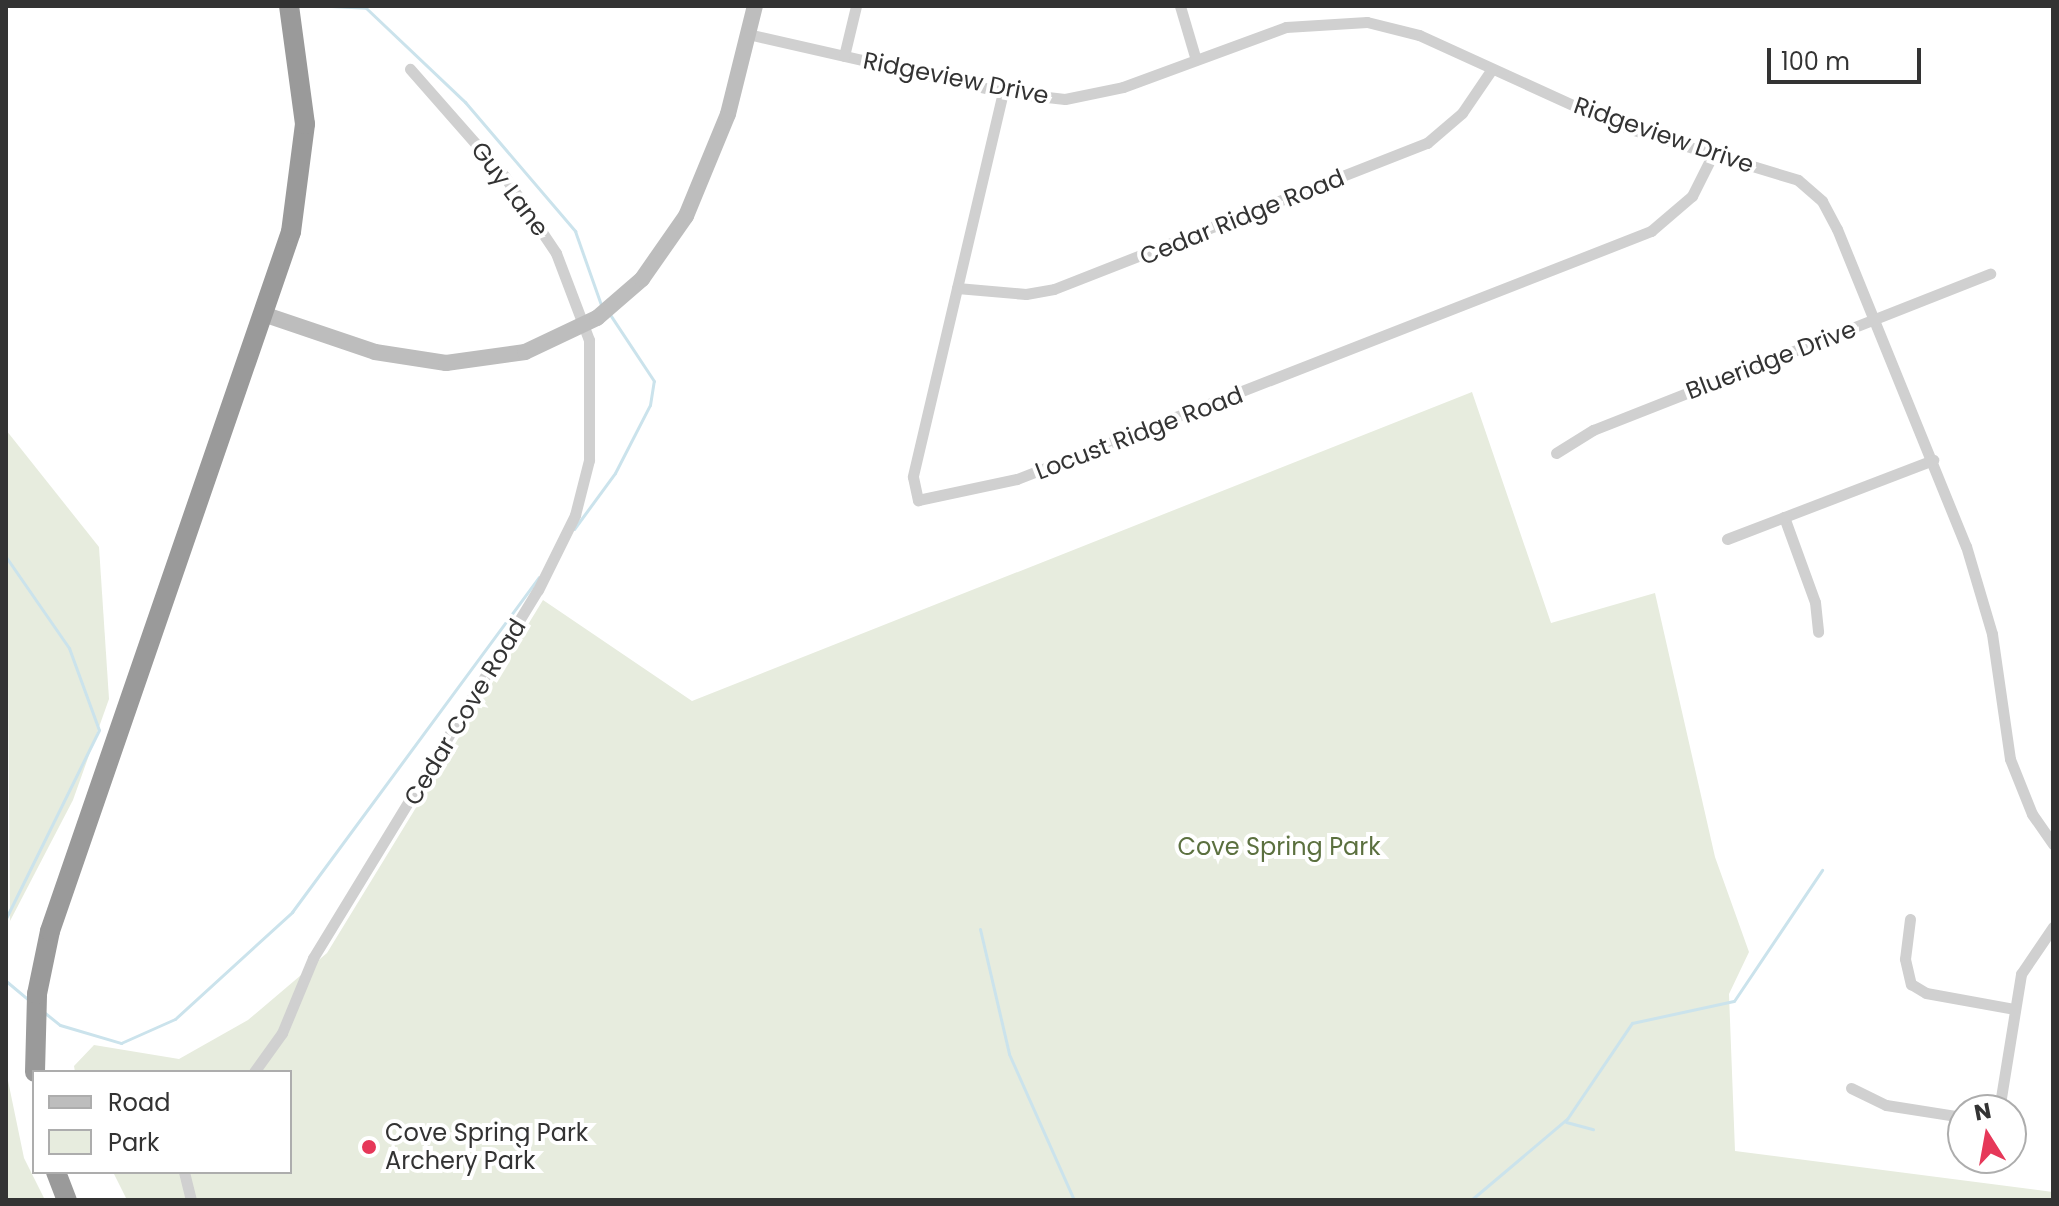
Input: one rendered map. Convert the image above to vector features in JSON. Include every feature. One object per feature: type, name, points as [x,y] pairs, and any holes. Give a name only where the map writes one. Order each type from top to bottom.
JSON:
[{"type":"highway","points":[[35,1070],[37,994],[50,931],[266,315],[291,232],[303,160],[303,82],[289,6]]},
{"type":"highway","points":[[57,1174],[67,1200]]},
{"type":"street","points":[[266,315],[375,352],[446,363],[525,352],[586,324],[642,279],[686,216],[724,127],[755,6]]},
{"type":"street","points":[[844,56],[856,6]]},
{"type":"street","points":[[1180,6],[1196,60]]},
{"type":"street","name":"Ridgeview Drive","points":[[748,34],[1003,92],[1065,99],[1123,87],[1286,27],[1327,21],[1367,22],[1419,35],[1614,124],[1798,180],[1822,201],[1933,460],[1987,614],[2010,759],[2032,814],[2053,844]]},
{"type":"street","name":"Guy Lane","points":[[410,69],[537,219],[586,324]]},
{"type":"street","name":"Cedar Ridge Road","points":[[957,288],[1026,294],[1054,289],[1427,143],[1462,113],[1492,69]]},
{"type":"street","name":"Locust Ridge Road","points":[[1003,92],[913,477],[918,500],[1017,479],[1651,231],[1692,196],[1713,154]]},
{"type":"street","name":"Blueridge Drive","points":[[1556,453],[1593,430],[1990,274]]},
{"type":"street","name":"Cedar Cove Road","points":[[255,1070],[282,1033],[313,958],[491,671],[567,533],[592,443],[586,324]]},
{"type":"street","points":[[1727,539],[1933,460]]},
{"type":"street","points":[[1784,517],[1815,602],[1818,632]]},
{"type":"street","points":[[1910,919],[1905,959],[1911,984],[1926,993],[2014,1009]]},
{"type":"street","points":[[2001,1094],[2014,1009],[2027,960],[2053,927]]},
{"type":"street","points":[[1851,1088],[1886,1105],[1947,1115]]},
{"type":"street","points":[[184,1174],[191,1200]]},
{"type":"green space","name":"Cove Spring Park","points":[[1472,392],[1551,623],[1655,593],[1715,857],[1749,952],[1729,994],[1735,1151],[2053,1192],[2053,1200],[127,1200],[114,1174],[292,1174],[292,1070],[75,1070],[74,1066],[94,1045],[179,1059],[248,1020],[327,953],[543,600],[692,701]]},
{"type":"green space","points":[[6,430],[99,547],[109,699],[73,800],[10,921]]},
{"type":"green space","points":[[6,1071],[24,1158],[45,1200],[6,1200]]},
{"type":"waterway","points":[[331,6],[366,8],[465,102],[575,231],[601,305]]},
{"type":"waterway","points":[[574,529],[615,473],[650,405],[654,381],[609,313]]},
{"type":"waterway","points":[[6,557],[69,648],[99,730],[6,918]]},
{"type":"waterway","points":[[45,1013],[60,1025],[121,1043],[175,1019],[292,912],[539,577]]},
{"type":"waterway","points":[[1471,1200],[1567,1119],[1632,1023],[1734,1001],[1822,870]]},
{"type":"waterway","points":[[980,929],[1009,1054],[1074,1200]]},
{"type":"waterway","points":[[6,981],[30,1001]]},
{"type":"waterway","points":[[1566,1122],[1593,1129]]},
{"type":"place","name":"Cove Spring Park Archery Park","points":[[369,1147]]}]
